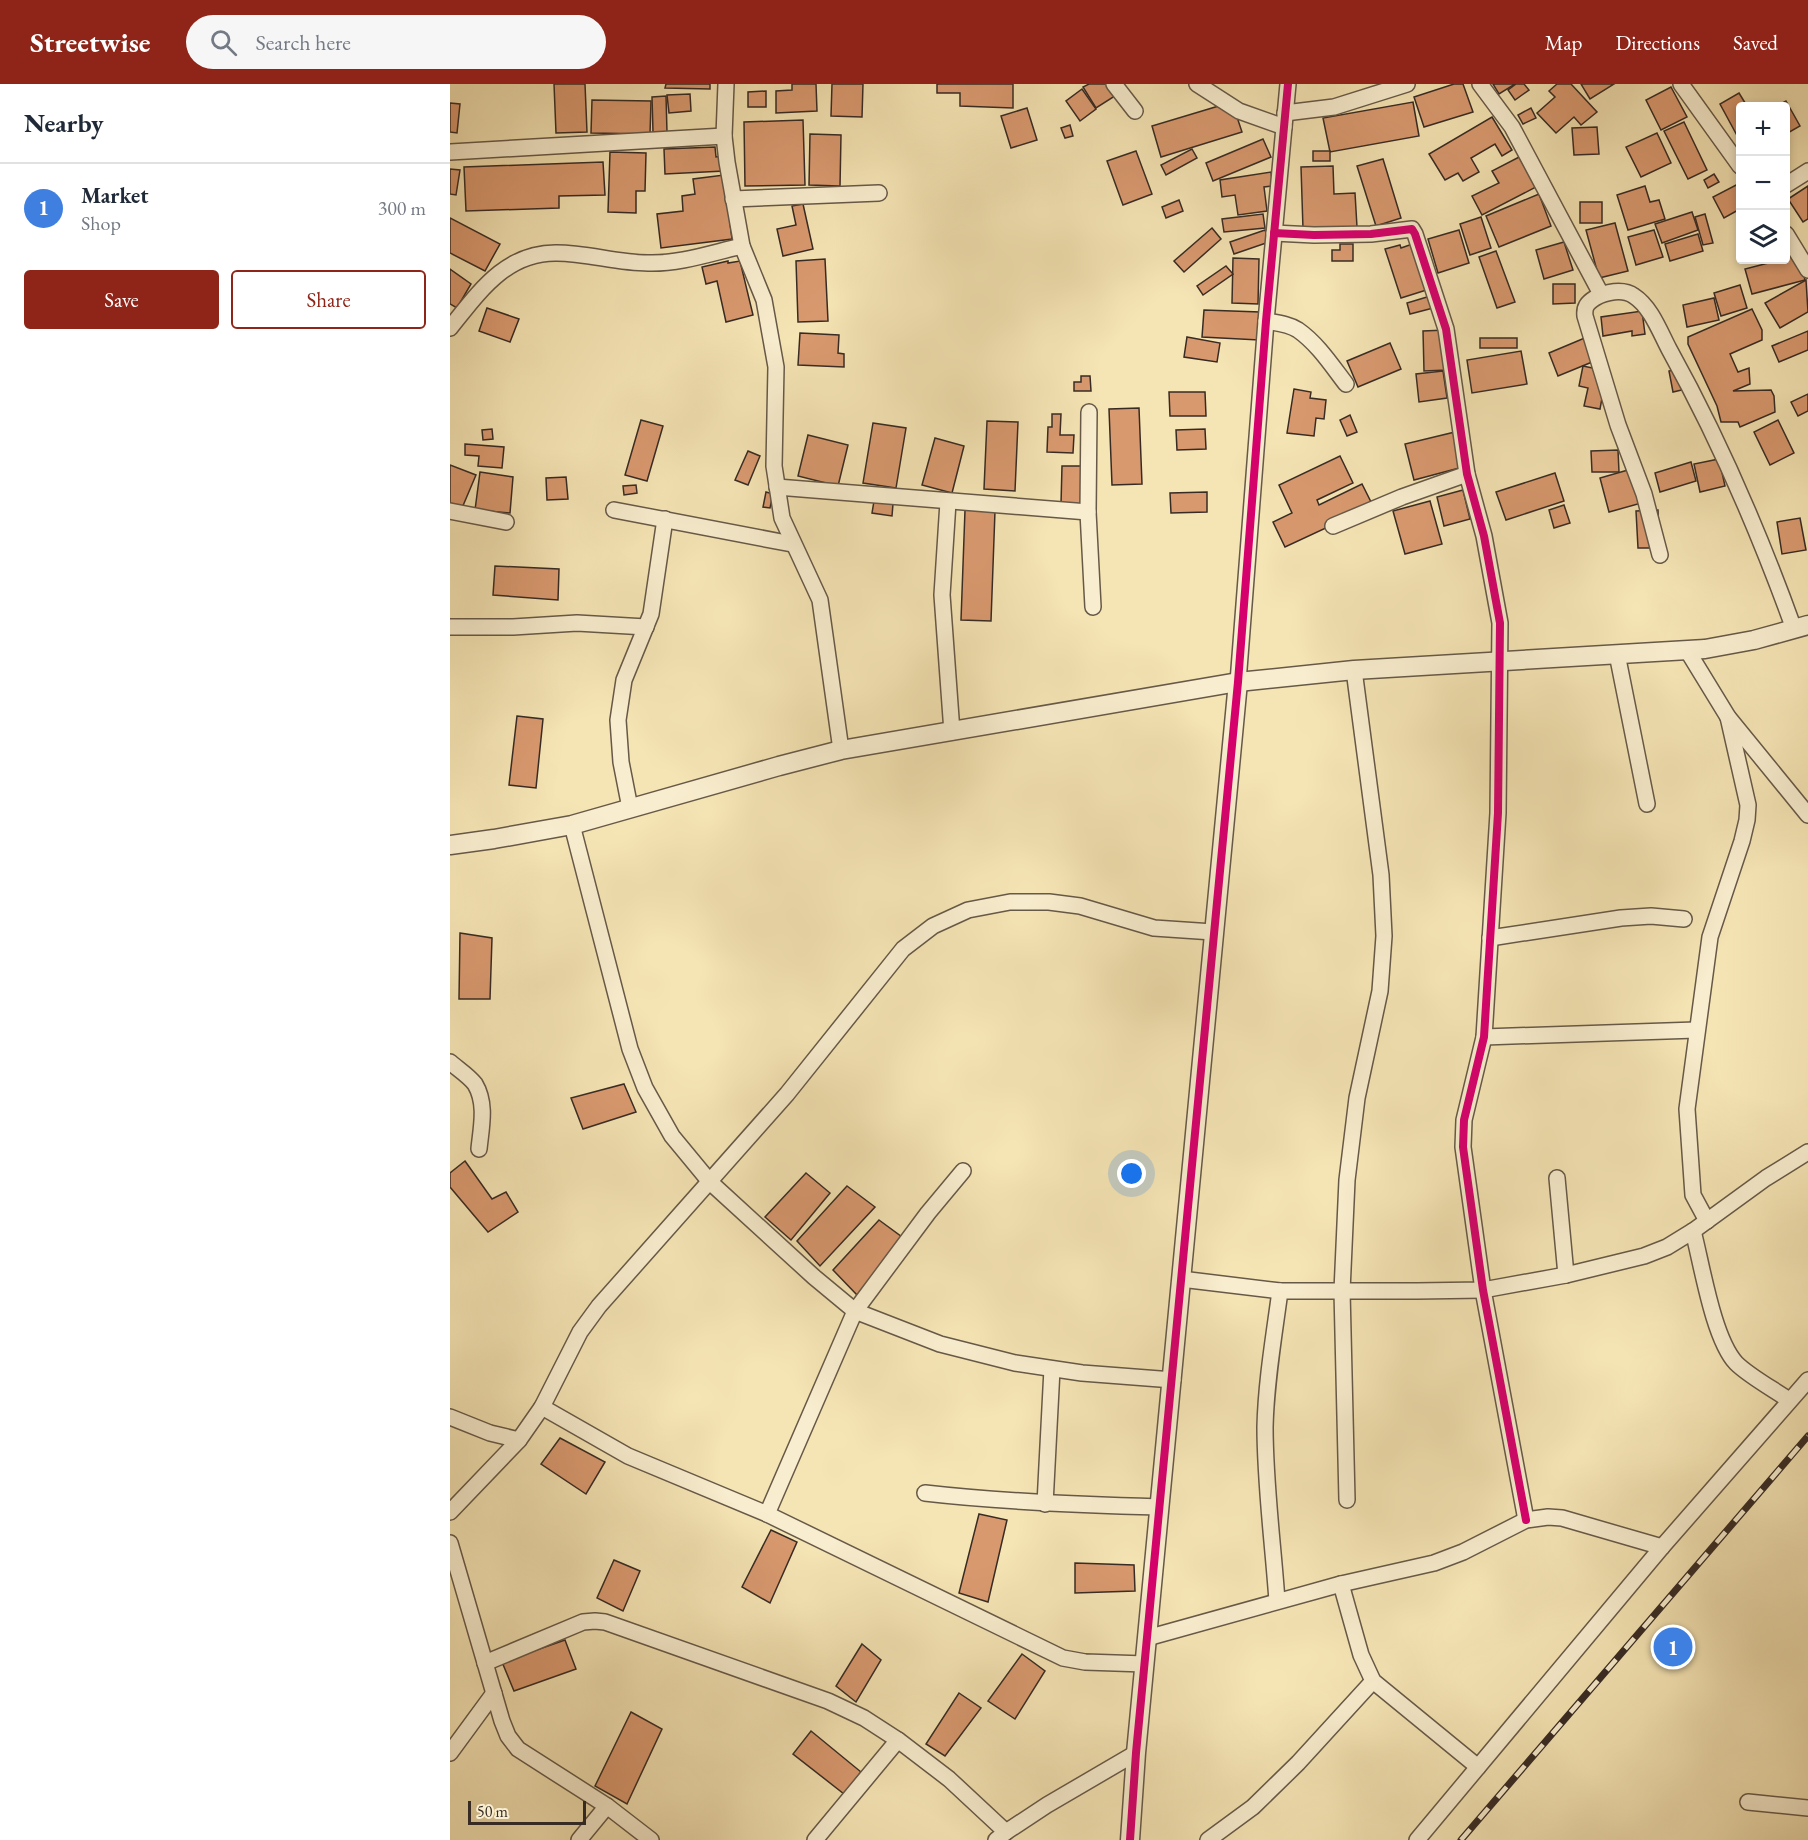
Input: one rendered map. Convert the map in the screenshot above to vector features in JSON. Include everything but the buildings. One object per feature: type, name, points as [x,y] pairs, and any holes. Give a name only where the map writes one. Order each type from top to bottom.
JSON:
[{"type":"street","points":[[726,84],[724,136],[733,199],[742,246],[764,300],[776,367],[774,466],[782,518],[820,600],[841,750]]},
{"type":"street","points":[[1114,84],[1135,111]]},
{"type":"street","points":[[1197,84],[1239,111],[1285,120],[1407,84]]},
{"type":"street","points":[[1130,1840],[1136,1753],[1238,682],[1266,321],[1288,84]]},
{"type":"street","points":[[1480,84],[1512,127],[1601,294]]},
{"type":"street","points":[[1681,84],[1736,160]]},
{"type":"street","points":[[450,152],[724,136]]},
{"type":"street","points":[[1790,181],[1808,171]]},
{"type":"street","points":[[733,199],[879,193]]},
{"type":"street","points":[[1274,233],[1342,235],[1412,229],[1446,329],[1467,474],[1484,536],[1494,585],[1500,624],[1501,660],[1499,801],[1484,1037],[1464,1120],[1463,1147],[1483,1290],[1526,1521]]},
{"type":"street","points":[[1790,242],[1808,270]]},
{"type":"street","points":[[450,328],[485,284],[506,267],[531,255],[557,253],[645,263],[669,263],[742,246]]},
{"type":"street","points":[[450,845],[572,825],[841,750],[1238,682],[1354,670],[1705,649],[1754,640],[1801,627],[1692,391],[1646,307],[1633,295],[1621,291],[1601,294],[1588,302],[1584,309],[1585,316],[1618,426],[1644,494],[1660,555]]},
{"type":"street","points":[[1266,321],[1285,324],[1297,330],[1313,343],[1346,384]]},
{"type":"street","points":[[1089,412],[1088,512],[1093,607]]},
{"type":"street","points":[[1333,526],[1402,497],[1467,474]]},
{"type":"street","points":[[777,487],[1088,512]]},
{"type":"street","points":[[948,502],[942,595],[952,732]]},
{"type":"street","points":[[614,510],[792,543]]},
{"type":"street","points":[[450,511],[506,522]]},
{"type":"street","points":[[630,808],[621,762],[618,720],[624,680],[651,614],[665,519]]},
{"type":"street","points":[[450,627],[513,627],[577,623],[646,627]]},
{"type":"street","points":[[1687,650],[1728,717],[1808,815]]},
{"type":"street","points":[[1617,654],[1647,804]]},
{"type":"street","points":[[1347,1500],[1342,1291],[1348,1168],[1357,1098],[1380,991],[1384,936],[1381,875],[1354,670]]},
{"type":"street","points":[[1707,1221],[1693,1195],[1687,1109],[1710,937],[1747,820],[1748,805],[1728,717]]},
{"type":"street","points":[[572,825],[630,1049],[645,1088],[672,1136],[710,1182],[814,1277],[855,1311],[940,1344],[1015,1363],[1082,1373],[1173,1380]]},
{"type":"street","points":[[450,1512],[519,1440],[542,1407],[580,1332],[593,1315],[787,1094],[903,949],[933,926],[968,910],[1010,902],[1049,902],[1080,906],[1154,928],[1213,932]]},
{"type":"street","points":[[1490,938],[1588,921],[1651,916],[1684,920]]},
{"type":"street","points":[[1484,1037],[1696,1030]]},
{"type":"street","points":[[450,1062],[474,1083],[481,1097],[483,1112],[479,1149]]},
{"type":"street","points":[[1181,1279],[1280,1291],[1483,1290],[1566,1275],[1644,1256],[1667,1247],[1766,1178],[1808,1152]]},
{"type":"street","points":[[766,1514],[855,1311],[928,1213],[963,1171]]},
{"type":"street","points":[[1557,1178],[1566,1275]]},
{"type":"street","points":[[1693,1231],[1719,1333],[1729,1352],[1737,1364],[1790,1400]]},
{"type":"street","points":[[1277,1601],[1265,1457],[1265,1425],[1280,1291]]},
{"type":"street","points":[[1045,1504],[1052,1369]]},
{"type":"street","points":[[1417,1840],[1662,1547],[1808,1380]]},
{"type":"street","points":[[542,1407],[628,1456],[766,1514],[1063,1658],[1085,1662],[1145,1664]]},
{"type":"street","points":[[450,1417],[490,1434],[519,1440]]},
{"type":"street","points":[[925,1493],[981,1500],[1045,1504],[1160,1507]]},
{"type":"street","points":[[1147,1638],[1341,1584],[1434,1563],[1463,1552],[1526,1521],[1548,1517],[1562,1518],[1662,1547]]},
{"type":"street","points":[[450,1543],[508,1736],[518,1749],[607,1806],[651,1840]]},
{"type":"street","points":[[1341,1584],[1361,1655],[1372,1681],[1478,1767]]},
{"type":"street","points":[[485,1663],[583,1622],[605,1622],[828,1701],[864,1718],[898,1740],[949,1779],[1001,1836],[1136,1753]]},
{"type":"street","points":[[1208,1840],[1253,1807],[1298,1763],[1372,1681]]},
{"type":"street","points":[[450,1753],[494,1693]]},
{"type":"street","points":[[815,1840],[898,1740]]},
{"type":"street","points":[[1748,1802],[1808,1808]]},
{"type":"street","points":[[579,1840],[607,1806]]},
{"type":"railway","points":[[1461,1840],[1808,1436]]},
{"type":"cycle path","points":[[1130,1840],[1136,1753],[1238,682],[1266,321],[1288,84]]},
{"type":"cycle path","points":[[1274,233],[1371,234],[1412,229],[1446,329],[1467,474],[1484,536],[1500,623],[1498,813],[1484,1037],[1464,1120],[1463,1147],[1483,1290],[1526,1520]]},
{"type":"place","name":"Market","points":[[1673,1647]]}]
